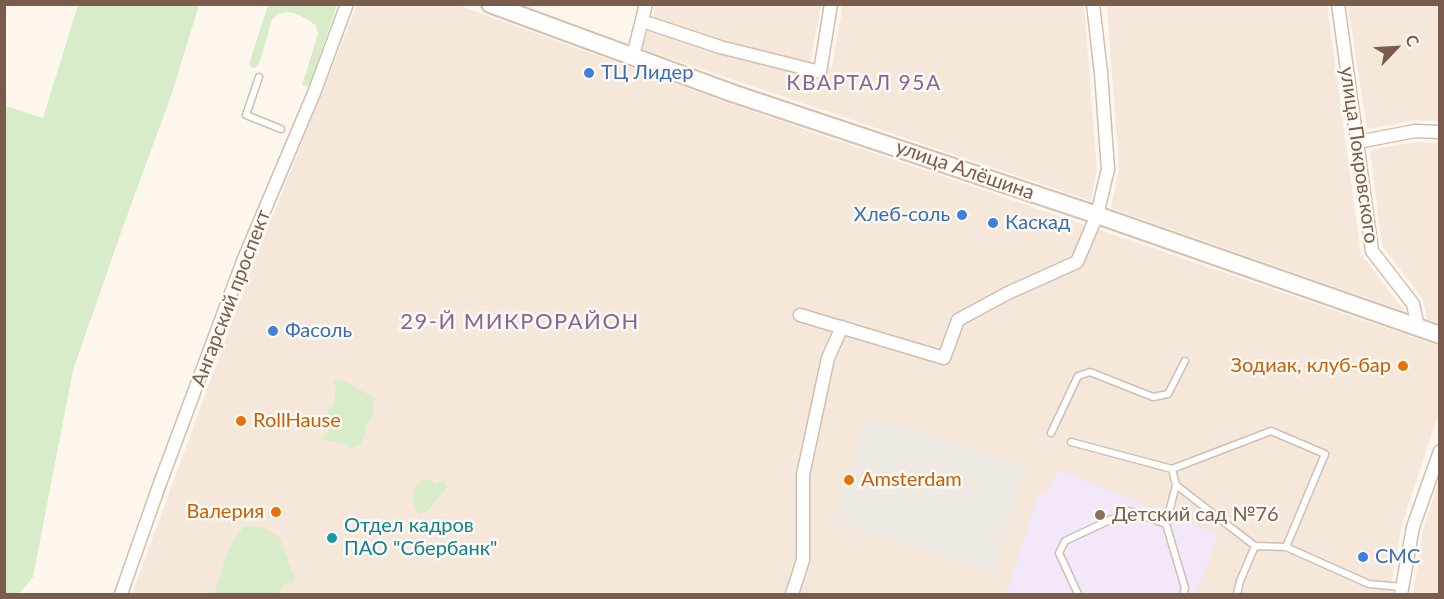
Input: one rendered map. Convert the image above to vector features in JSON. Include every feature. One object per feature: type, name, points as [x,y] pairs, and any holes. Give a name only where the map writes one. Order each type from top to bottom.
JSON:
[{"type":"street","name":"Ангарский проспект","points":[[121,594],[243,261],[314,93],[346,4]]},
{"type":"street","name":"улица Алёшина","points":[[490,4],[732,93],[1097,215],[1440,335]]},
{"type":"street","points":[[633,56],[646,4]]},
{"type":"street","points":[[642,21],[720,47],[820,72],[831,4]]},
{"type":"street","points":[[800,315],[944,358],[958,320],[1008,293],[1077,262],[1097,215],[1108,169],[1093,4]]},
{"type":"street","name":"улица Покровского","points":[[1338,4],[1372,251],[1413,304],[1418,327]]},
{"type":"street","points":[[1358,142],[1415,131],[1440,132]]},
{"type":"street","points":[[792,594],[803,560],[803,475],[828,358],[842,327]]},
{"type":"street","points":[[1402,590],[1413,527],[1440,451]]},
{"type":"lane","points":[[259,77],[246,115],[281,129]]},
{"type":"lane","points":[[1051,433],[1078,376],[1090,372],[1153,397],[1168,394],[1185,361]]},
{"type":"lane","points":[[1071,441],[1172,469],[1271,431],[1325,454],[1286,547]]},
{"type":"lane","points":[[1172,469],[1176,485],[1166,524],[1185,588],[1183,594]]},
{"type":"lane","points":[[1176,485],[1255,546],[1286,547],[1369,584],[1402,590]]},
{"type":"lane","points":[[1077,594],[1059,553],[1065,541],[1129,511],[1166,524]]},
{"type":"lane","points":[[1237,594],[1255,546]]},
{"type":"shaded area","points":[[357,5],[458,5],[728,103],[1439,346],[1439,413],[1402,524],[1391,585],[1392,594],[132,594],[253,265]]},
{"type":"shaded area","points":[[656,5],[821,5],[810,64],[820,77],[832,67],[843,5],[1084,5],[1097,169],[1091,201],[640,48],[651,26]]},
{"type":"shaded area","points":[[1107,5],[1327,5],[1361,254],[1404,311],[1111,208],[1119,169]]},
{"type":"shaded area","points":[[1348,5],[1439,5],[1439,122],[1416,120],[1367,129]]},
{"type":"shaded area","points":[[1416,142],[1439,143],[1439,323],[1427,319],[1423,299],[1382,246],[1370,150]]},
{"type":"shaded area","points":[[867,416],[1027,466],[993,573],[832,522]]},
{"type":"shaded area","name":"Детский сад №76","points":[[1058,470],[1218,535],[1196,594],[1007,594],[1039,491],[1046,494]]},
{"type":"shaded area","points":[[1439,481],[1439,594],[1413,594],[1423,530]]},
{"type":"green space","points":[[78,5],[199,5],[172,93],[73,370],[33,577],[19,594],[5,594],[5,106],[43,118]]},
{"type":"green space","points":[[268,5],[337,5],[309,87],[302,85],[318,34],[316,26],[294,13],[278,14],[272,20],[260,61],[256,67],[252,68],[249,64]]},
{"type":"green space","points":[[342,380],[375,398],[373,413],[366,426],[364,437],[360,444],[352,448],[322,439],[332,425],[328,417],[328,410],[334,404],[336,388],[333,381]]},
{"type":"green space","points":[[431,479],[435,484],[443,481],[447,487],[428,510],[421,514],[417,513],[412,499],[416,486],[421,481]]},
{"type":"green space","points":[[244,526],[262,527],[280,538],[295,579],[284,584],[278,594],[214,594],[232,543]]},
{"type":"place","name":"ТЦ Лидер","points":[[589,73]]},
{"type":"place","name":"Хлеб-соль","points":[[962,215]]},
{"type":"place","name":"Каскад","points":[[993,223]]},
{"type":"place","name":"Фасоль","points":[[273,331]]},
{"type":"place","name":"Зодиак, клуб-бар","points":[[1403,366]]},
{"type":"place","name":"RollHause","points":[[241,421]]},
{"type":"place","name":"Amsterdam","points":[[849,480]]},
{"type":"place","name":"Валерия","points":[[276,512]]},
{"type":"place","name":"Детский сад №76","points":[[1100,515]]},
{"type":"place","name":"Отдел кадров ПАО \"Сбербанк\"","points":[[332,538]]},
{"type":"place","name":"СМС","points":[[1363,557]]},
{"type":"district","name":"КВАРТАЛ 95А","points":[[864,83]]},
{"type":"district","name":"29-Й МИКРОРАЙОН","points":[[520,322]]}]
